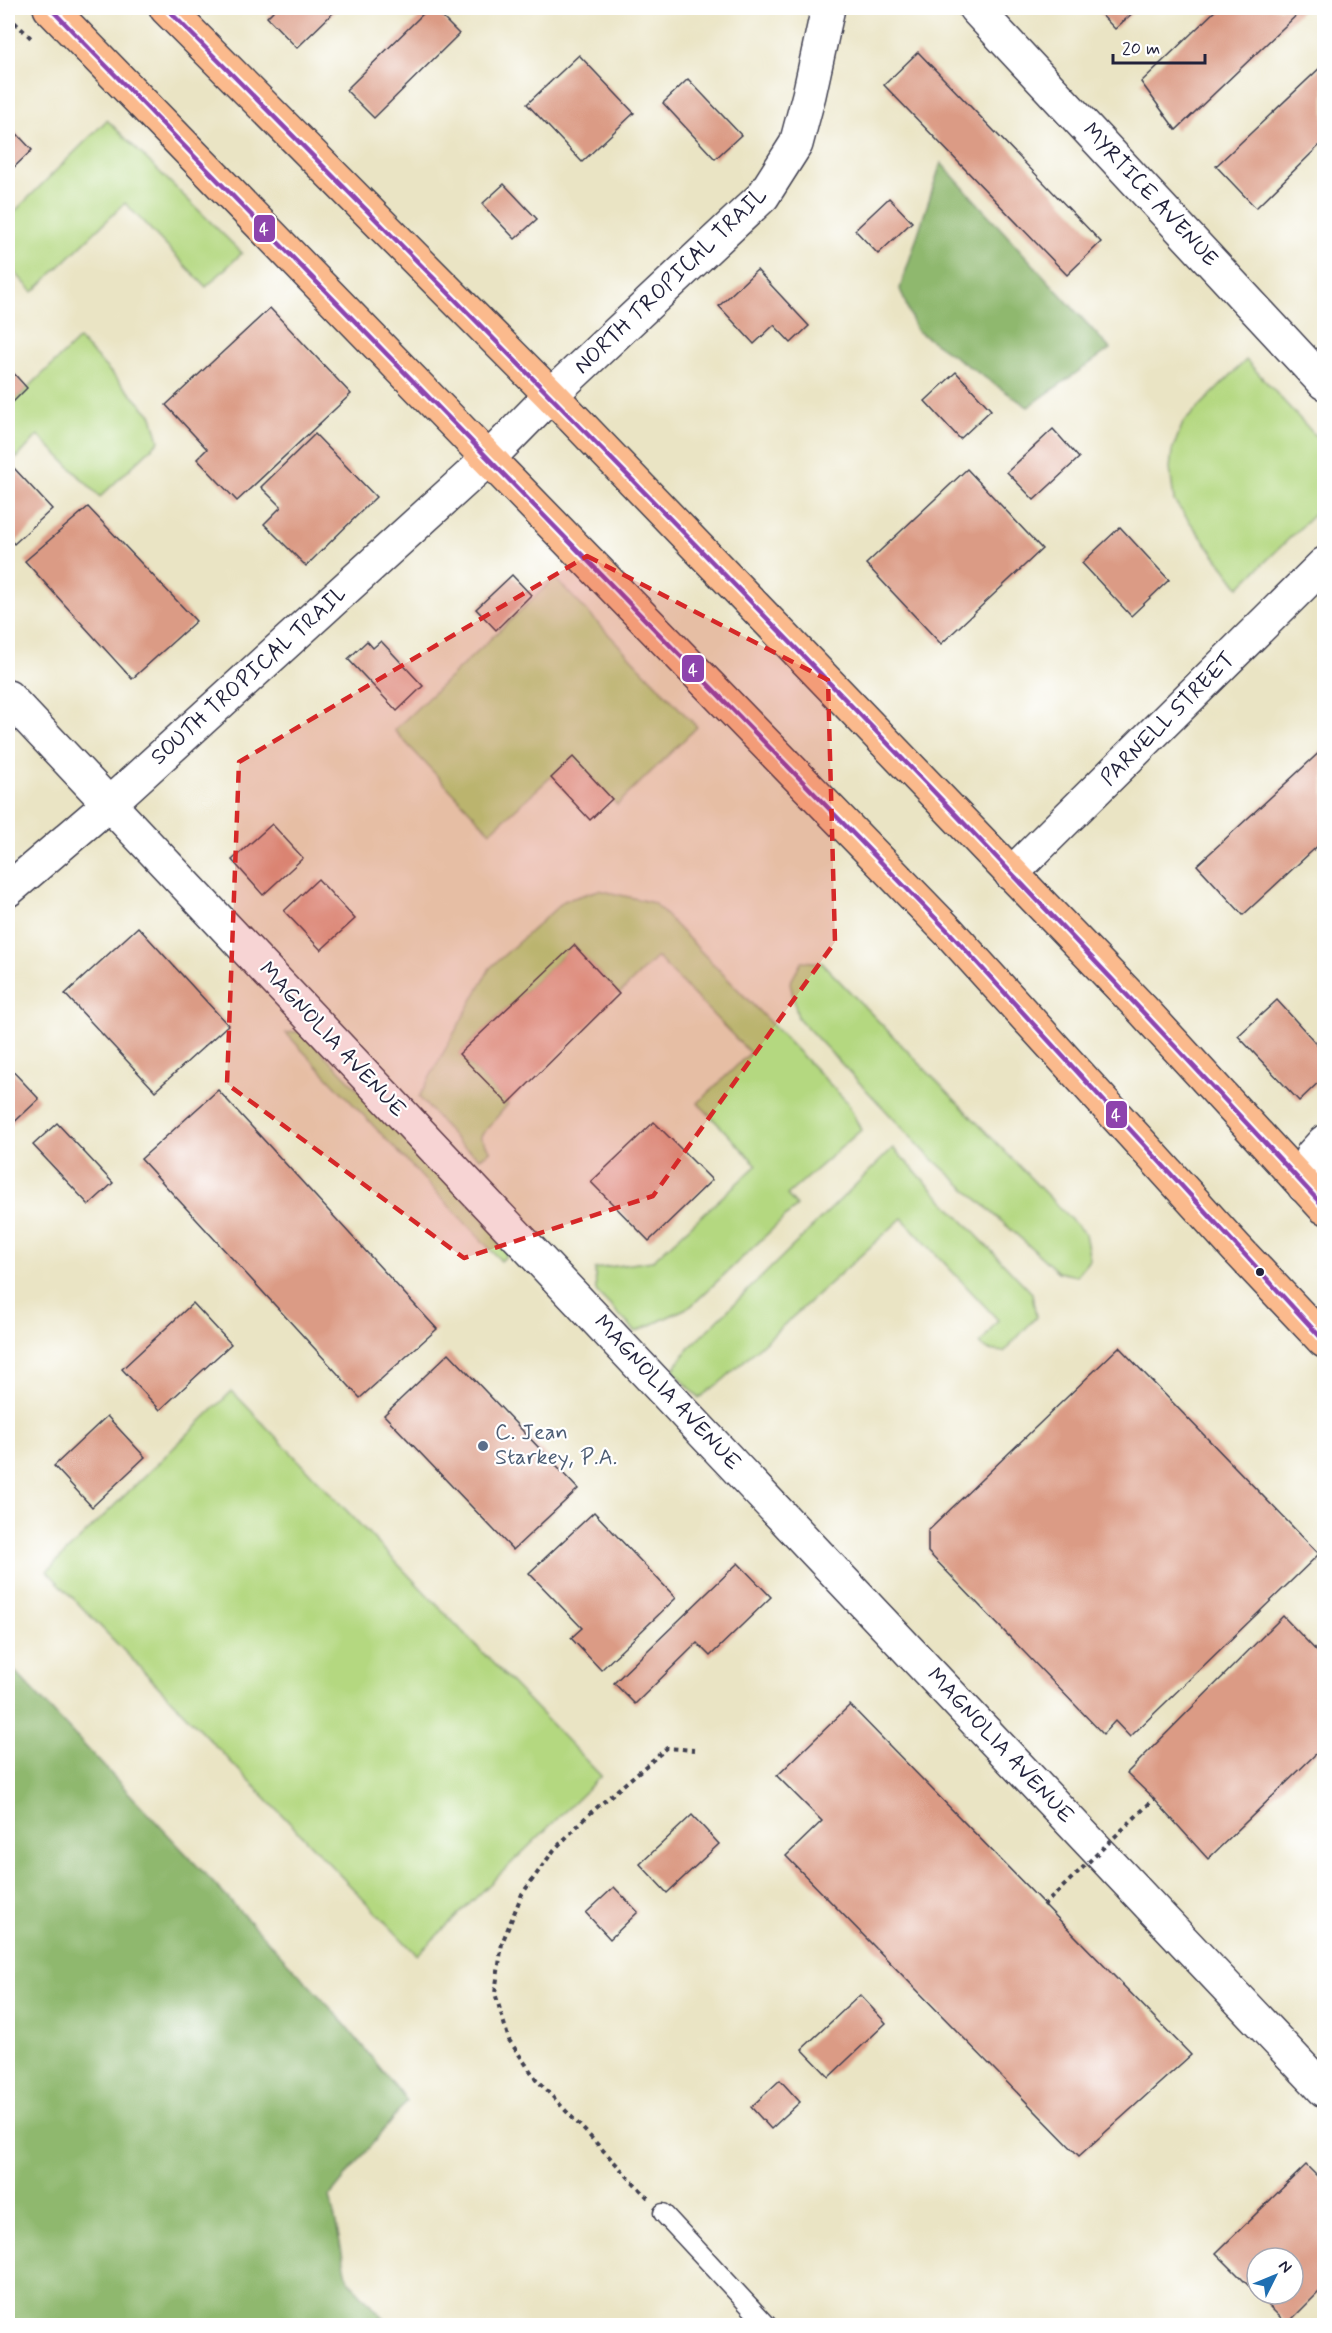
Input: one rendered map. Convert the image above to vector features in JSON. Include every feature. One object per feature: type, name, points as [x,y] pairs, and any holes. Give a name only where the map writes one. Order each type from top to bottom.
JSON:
[{"type":"main road","points":[[50,8],[949,932],[1236,1248],[1324,1341]]},
{"type":"main road","points":[[166,8],[551,395],[1318,1192]]},
{"type":"street","name":"NORTH TROPICAL TRAIL","points":[[488,459],[551,395],[763,196],[796,144],[828,8]]},
{"type":"street","name":"MYRTICE AVENUE","points":[[975,8],[1324,383]]},
{"type":"street","name":"SOUTH TROPICAL TRAIL","points":[[8,890],[110,803],[488,459]]},
{"type":"street","name":"PARNELL STREET","points":[[1011,874],[1324,564]]},
{"type":"street","name":"MAGNOLIA AVENUE","points":[[8,696],[1324,2090]]},
{"type":"street","points":[[1318,1192],[1312,1155],[1324,1142]]},
{"type":"lane","points":[[663,2213],[768,2325]]},
{"type":"path","points":[[663,2213],[536,2079],[509,2040],[495,1993],[502,1943],[522,1894],[554,1850],[588,1815],[667,1748],[695,1750]]},
{"type":"path","points":[[1043,1906],[1155,1799]]},
{"type":"highlighted area","points":[[587,556],[828,680],[835,942],[653,1196],[464,1258],[227,1084],[239,762]]},
{"type":"green space","points":[[107,120],[242,253],[206,287],[125,203],[33,292],[8,265],[8,218]]},
{"type":"green space","points":[[941,163],[1110,349],[1028,407],[916,330],[900,289]]},
{"type":"green space","points":[[79,339],[152,416],[159,441],[100,497],[38,435],[17,458],[8,446],[8,407]]},
{"type":"green space","points":[[1246,360],[1324,445],[1324,505],[1239,587],[1174,501],[1170,468],[1172,451],[1183,423]]},
{"type":"green space","points":[[555,578],[697,727],[617,805],[573,757],[490,832],[394,730]]},
{"type":"green space","points":[[599,890],[654,903],[847,1102],[861,1130],[787,1195],[797,1206],[691,1306],[636,1332],[596,1291],[595,1269],[652,1261],[757,1165],[698,1103],[750,1053],[657,957],[619,994],[574,945],[459,1054],[508,1104],[480,1137],[491,1151],[480,1158],[460,1144],[419,1097],[490,968],[564,901]]},
{"type":"green space","points":[[802,961],[822,963],[1085,1234],[1090,1259],[1076,1276],[1058,1272],[927,1154],[798,1018],[790,983]]},
{"type":"green space","points":[[301,1031],[502,1237],[509,1253],[501,1261],[286,1033]]},
{"type":"green space","points":[[893,1148],[1032,1293],[1036,1317],[1004,1352],[988,1350],[980,1344],[998,1320],[902,1218],[723,1380],[699,1398],[673,1370],[688,1349]]},
{"type":"green space","points":[[232,1391],[601,1776],[417,1955],[47,1571]]},
{"type":"green space","points":[[8,1664],[338,2016],[407,2101],[330,2196],[348,2280],[390,2325],[8,2325]]},
{"type":"building","points":[[276,8],[338,8],[297,48],[267,17]]},
{"type":"building","points":[[429,8],[433,8],[459,34],[374,118],[346,90]]},
{"type":"building","points":[[1095,8],[1138,8],[1115,29]]},
{"type":"building","points":[[1218,8],[1304,8],[1176,130],[1141,82]]},
{"type":"building","points":[[918,52],[1101,242],[1067,275],[884,85]]},
{"type":"building","points":[[579,55],[634,113],[582,162],[527,104]]},
{"type":"building","points":[[1324,64],[1324,141],[1256,208],[1216,166]]},
{"type":"building","points":[[688,79],[741,135],[715,159],[663,103]]},
{"type":"building","points":[[8,124],[32,150],[8,173]]},
{"type":"building","points":[[504,184],[537,219],[515,239],[482,204]]},
{"type":"building","points":[[889,198],[912,222],[878,254],[855,230]]},
{"type":"building","points":[[757,270],[809,326],[791,343],[774,325],[754,344],[719,306]]},
{"type":"building","points":[[270,308],[351,394],[237,501],[197,459],[207,449],[166,405]]},
{"type":"building","points":[[8,367],[27,388],[8,407]]},
{"type":"building","points":[[956,372],[991,410],[960,439],[925,401]]},
{"type":"building","points":[[1053,429],[1079,458],[1034,500],[1007,472]]},
{"type":"building","points":[[315,434],[376,497],[306,566],[264,524],[281,507],[261,487]]},
{"type":"building","points":[[13,467],[52,509],[14,544],[8,537],[8,472]]},
{"type":"building","points":[[967,469],[1042,549],[941,644],[866,564]]},
{"type":"building","points":[[88,507],[196,621],[132,679],[25,561]]},
{"type":"building","points":[[1120,527],[1169,580],[1131,616],[1082,563]]},
{"type":"building","points":[[512,575],[531,595],[496,630],[476,609]]},
{"type":"building","points":[[367,641],[373,648],[381,641],[423,686],[397,711],[348,659]]},
{"type":"building","points":[[1324,748],[1324,840],[1243,915],[1197,865]]},
{"type":"building","points":[[573,757],[612,799],[590,820],[551,778]]},
{"type":"building","points":[[272,824],[303,858],[263,895],[232,860]]},
{"type":"building","points":[[318,879],[355,919],[321,950],[284,911]]},
{"type":"building","points":[[138,927],[228,1025],[155,1091],[65,994]]},
{"type":"building","points":[[574,945],[619,994],[508,1104],[459,1054]]},
{"type":"building","points":[[1277,1000],[1324,1052],[1324,1077],[1299,1101],[1238,1036]]},
{"type":"building","points":[[8,1066],[39,1099],[8,1128]]},
{"type":"building","points":[[218,1090],[437,1329],[360,1398],[141,1159]]},
{"type":"building","points":[[654,1122],[712,1180],[649,1241],[591,1182]]},
{"type":"building","points":[[57,1123],[113,1183],[89,1205],[33,1145]]},
{"type":"building","points":[[193,1303],[231,1344],[160,1410],[122,1369]]},
{"type":"building","points":[[1119,1347],[1319,1554],[1130,1737],[1115,1721],[1103,1734],[928,1552],[928,1531]]},
{"type":"building","points":[[449,1353],[578,1489],[513,1550],[384,1415]]},
{"type":"building","points":[[107,1416],[145,1457],[92,1507],[54,1466]]},
{"type":"building","points":[[594,1512],[676,1598],[601,1670],[571,1638],[582,1628],[529,1573]]},
{"type":"building","points":[[738,1563],[771,1597],[710,1656],[697,1643],[635,1704],[614,1683]]},
{"type":"building","points":[[1283,1616],[1324,1659],[1324,1746],[1208,1859],[1154,1799],[1127,1773]]},
{"type":"building","points":[[850,1705],[1191,2055],[1079,2156],[786,1856],[822,1821],[777,1776]]},
{"type":"building","points":[[692,1815],[719,1844],[667,1893],[640,1864]]},
{"type":"building","points":[[614,1887],[638,1912],[610,1939],[586,1913]]},
{"type":"building","points":[[860,1995],[886,2023],[829,2077],[802,2049]]},
{"type":"building","points":[[780,2080],[800,2102],[771,2129],[751,2107]]},
{"type":"building","points":[[1306,2165],[1324,2183],[1324,2287],[1305,2306],[1305,2246],[1245,2246],[1245,2282],[1216,2253]]},
{"type":"building","points":[[1269,2306],[1305,2306],[1287,2324]]},
{"type":"transit line","name":"4","points":[[50,8],[949,932],[1324,1341]]},
{"type":"transit line","name":"4","points":[[166,8],[459,304],[896,752],[1324,1207]]},
{"type":"place","name":"C. Jean Starkey, P.A.","points":[[483,1446]]}]
